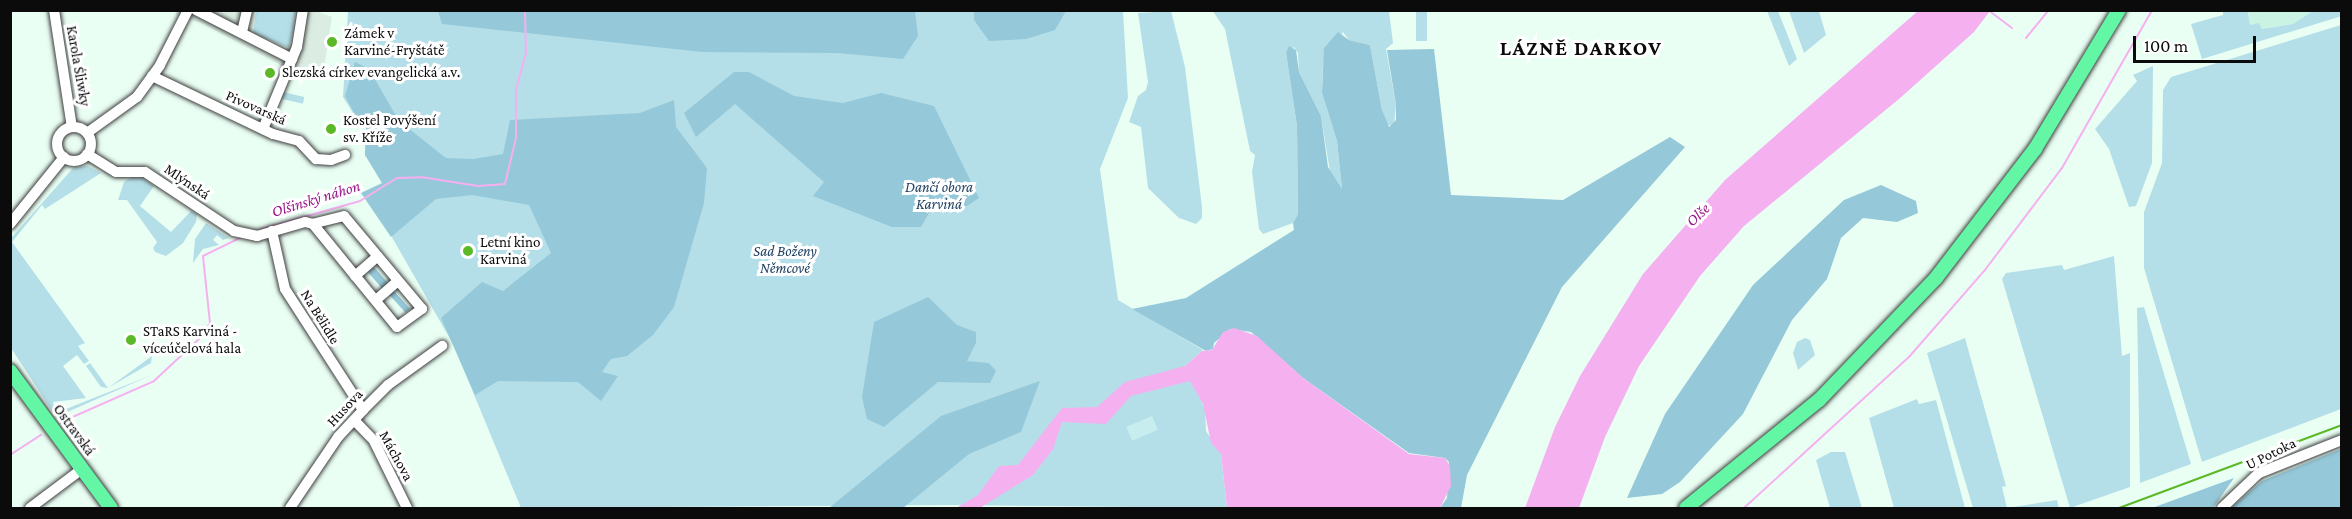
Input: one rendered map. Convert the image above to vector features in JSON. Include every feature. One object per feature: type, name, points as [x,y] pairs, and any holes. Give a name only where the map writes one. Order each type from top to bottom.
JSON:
[{"type":"main road","points":[[1686,508],[1819,400],[1936,278],[2035,149],[2119,10]]},
{"type":"main road","name":"Ostravská","points":[[10,357],[15,377],[111,508]]},
{"type":"street","name":"Karola Śliwky","points":[[54,10],[72,127]]},
{"type":"street","points":[[87,133],[137,97],[152,76],[188,10]]},
{"type":"street","points":[[196,10],[292,59]]},
{"type":"street","points":[[242,32],[247,10]]},
{"type":"street","points":[[263,129],[292,59],[303,10]]},
{"type":"street","name":"Pivovarská","points":[[152,76],[263,129],[299,141],[316,159],[331,160],[345,155]]},
{"type":"street","points":[[72,127],[87,133],[91,145],[87,154],[77,160],[64,158],[58,150],[58,139],[63,131],[72,127]]},
{"type":"street","name":"Mlýnská","points":[[87,154],[116,172],[145,172],[234,231],[256,236],[272,231]]},
{"type":"street","points":[[10,224],[64,158]]},
{"type":"street","points":[[272,231],[309,223],[344,216],[422,309],[397,327],[309,223]]},
{"type":"street","name":"Na Bělidle","points":[[272,231],[285,289],[363,410]]},
{"type":"street","points":[[355,276],[378,256]]},
{"type":"street","points":[[376,300],[398,281]]},
{"type":"street","name":"Husova","points":[[296,505],[338,437],[388,385],[442,346]]},
{"type":"street","name":"Máchova","points":[[355,421],[374,441],[407,508]]},
{"type":"street","name":"U Potoka","points":[[2222,508],[2259,473],[2342,440]]},
{"type":"street","points":[[30,508],[82,469]]},
{"type":"green space","points":[[974,10],[1066,11],[1055,30],[1026,39],[989,41],[974,20]]},
{"type":"green space","points":[[1212,10],[1389,11],[1393,43],[1386,49],[1396,105],[1394,126],[1387,125],[1382,110],[1370,45],[1349,40],[1343,32],[1323,66],[1322,93],[1337,141],[1342,189],[1330,172],[1321,116],[1299,72],[1298,53],[1294,47],[1286,53],[1297,126],[1298,214],[1293,223],[1263,234],[1259,229],[1252,172],[1255,155],[1250,151],[1225,29]]},
{"type":"green space","points":[[2313,10],[2313,12],[2293,24],[2262,29],[2250,25],[2248,11]]},
{"type":"green space","points":[[256,11],[295,11],[297,16],[289,48],[253,33]]},
{"type":"green space","name":"Sad Boženy Němcové","points":[[348,11],[1123,11],[1128,98],[1100,169],[1118,300],[1203,350],[1185,366],[1205,409],[1206,431],[1221,454],[1227,508],[958,505],[521,508],[453,344],[385,225],[392,221],[381,177],[365,155],[366,127],[361,126],[343,97]]},
{"type":"green space","points":[[438,11],[915,11],[918,36],[903,59],[837,53],[702,52],[442,24]]},
{"type":"green space","points":[[1171,11],[1185,67],[1202,207],[1202,218],[1196,224],[1179,218],[1148,188],[1141,127],[1129,122],[1138,96],[1146,90],[1148,82],[1138,13]]},
{"type":"green space","points":[[1416,11],[1427,11],[1427,41],[1416,41]]},
{"type":"green space","points":[[1767,11],[1778,11],[1797,59],[1789,66]]},
{"type":"green space","points":[[1789,11],[1819,11],[1826,35],[1804,53]]},
{"type":"green space","points":[[2223,11],[2248,11],[2250,25],[2259,23],[2262,29],[2293,24],[2313,11],[2341,11],[2342,16],[2202,59],[2191,24],[2223,15]]},
{"type":"green space","points":[[2341,25],[2341,409],[2202,462],[2144,268],[2144,212],[2162,163],[2163,90],[2171,77]]},
{"type":"green space","points":[[1338,32],[1349,40],[1370,45],[1382,110],[1389,127],[1396,120],[1396,105],[1387,50],[1434,49],[1451,195],[1563,200],[1670,137],[1685,147],[1562,287],[1467,475],[1461,508],[1440,508],[1447,498],[1449,462],[1445,458],[1409,453],[1303,378],[1251,332],[1230,329],[1214,343],[1213,349],[1206,351],[1132,309],[1186,298],[1294,230],[1293,223],[1298,214],[1297,126],[1286,53],[1289,46],[1296,50],[1299,72],[1321,116],[1328,167],[1342,189],[1337,141],[1322,93],[1324,48]]},
{"type":"green space","points":[[355,62],[369,69],[399,121],[446,158],[473,159],[503,154],[510,120],[640,113],[674,100],[676,127],[707,168],[704,203],[674,307],[653,335],[627,356],[611,359],[602,372],[618,376],[601,401],[578,382],[498,381],[475,395],[441,318],[482,282],[503,291],[551,253],[529,205],[472,195],[436,199],[391,237],[361,193],[382,183],[365,155],[366,127],[361,126],[345,96]]},
{"type":"green space","points":[[2153,66],[2152,163],[2136,206],[2129,207],[2109,149],[2095,129],[2137,81],[2133,75]]},
{"type":"green space","name":"Dančí obora Karviná","points":[[734,72],[749,72],[794,96],[843,103],[881,93],[934,106],[979,198],[967,206],[933,206],[921,227],[892,227],[813,196],[824,182],[735,104],[696,137],[684,113]]},
{"type":"green space","points":[[283,92],[304,97],[303,104],[281,99]]},
{"type":"green space","points":[[88,166],[101,173],[45,209],[42,205],[12,242],[85,343],[78,346],[89,361],[84,364],[77,355],[63,366],[86,398],[53,402],[56,413],[154,374],[56,417],[11,348],[11,238],[74,167]]},
{"type":"green space","points":[[136,174],[154,186],[140,206],[171,232],[191,211],[197,214],[196,222],[183,243],[166,256],[155,252],[153,248],[157,242],[127,200],[118,200],[124,182]]},
{"type":"green space","points":[[1881,185],[1916,201],[1918,213],[1897,222],[1863,218],[1841,238],[1827,279],[1792,320],[1743,414],[1680,482],[1662,494],[1627,498],[1665,414],[1753,285],[1844,200]]},
{"type":"green space","points":[[206,223],[229,238],[223,240],[217,235],[213,240],[219,245],[203,249],[193,263],[195,239]]},
{"type":"green space","points":[[2114,256],[2122,356],[2130,353],[2130,487],[2070,508],[2002,279],[2006,273],[2062,265],[2064,270]]},
{"type":"green space","points":[[374,267],[389,284],[383,290],[368,272]]},
{"type":"green space","points":[[394,291],[410,309],[406,313],[390,295]]},
{"type":"green space","points":[[928,297],[957,325],[976,332],[976,343],[967,361],[989,363],[996,371],[990,383],[938,382],[884,427],[867,419],[862,397],[874,322]]},
{"type":"green space","points":[[2144,307],[2191,464],[2140,483],[2137,308]]},
{"type":"green space","points":[[1805,338],[1810,340],[1815,355],[1798,370],[1793,353],[1797,342]]},
{"type":"green space","points":[[1965,338],[2006,486],[2002,487],[2007,508],[1973,508],[1927,353]]},
{"type":"green space","points":[[152,356],[151,363],[108,388]]},
{"type":"green space","points":[[90,363],[108,388],[101,387],[86,366]]},
{"type":"green space","points":[[1040,381],[1021,432],[969,454],[903,508],[829,508],[941,416]]},
{"type":"green space","points":[[1917,399],[1919,404],[1936,400],[1965,508],[1894,508],[1869,418]]},
{"type":"green space","points":[[2341,449],[2341,508],[2231,508],[2262,481]]},
{"type":"green space","points":[[1831,452],[1845,452],[1862,508],[1830,508],[1816,460]]},
{"type":"green space","points":[[2234,478],[2213,508],[2152,508]]},
{"type":"green space","points":[[2057,500],[2059,508],[2007,508]]},
{"type":"shaded area","points":[[177,11],[256,11],[253,33],[285,49],[291,45],[295,11],[316,11],[332,17],[324,68],[309,64],[305,75],[288,69],[201,23],[176,15]]},
{"type":"shaded area","points":[[1152,416],[1158,430],[1132,441],[1126,427]]},
{"type":"water","name":"Olše","points":[[1919,10],[1990,11],[1974,32],[1899,99],[1744,226],[1700,276],[1639,366],[1605,437],[1579,508],[1525,508],[1555,427],[1580,376],[1643,274],[1725,180]]},
{"type":"water","points":[[1234,328],[1257,336],[1303,378],[1409,454],[1445,458],[1450,466],[1451,486],[1440,508],[1227,508],[1221,454],[1211,443],[1203,404],[1190,381],[1131,396],[1106,424],[1062,422],[1053,449],[1033,475],[980,508],[956,508],[978,495],[999,466],[1018,465],[1062,408],[1097,407],[1125,382],[1185,366],[1202,351],[1212,350],[1223,332]]},
{"type":"waterway","name":"Olšinský náhon","points":[[261,229],[360,201],[397,178],[421,177],[478,186],[505,184],[516,138],[516,90],[526,52],[525,10]]},
{"type":"waterway","points":[[1988,10],[2012,28]]},
{"type":"waterway","points":[[2026,38],[2049,10]]},
{"type":"waterway","points":[[1744,508],[1909,357],[1985,270],[2062,168],[2152,10]]},
{"type":"waterway","name":"Olšinský náhon","points":[[68,419],[154,381],[200,338],[210,323],[203,256],[242,237]]},
{"type":"waterway","name":"Olšinský náhon","points":[[10,455],[41,435]]},
{"type":"railway","points":[[2119,508],[2342,425]]},
{"type":"place","name":"Zámek v Karviné-Fryštátě","points":[[332,42]]},
{"type":"place","name":"Slezská církev evangelická a.v.","points":[[270,73]]},
{"type":"place","name":"Kostel Povýšení sv. Kříže","points":[[331,129]]},
{"type":"place","name":"Letní kino Karviná","points":[[468,251]]},
{"type":"place","name":"STaRS Karviná - víceúčelová hala","points":[[131,340]]},
{"type":"district","name":"LÁZNĚ DARKOV","points":[[1581,48]]}]
